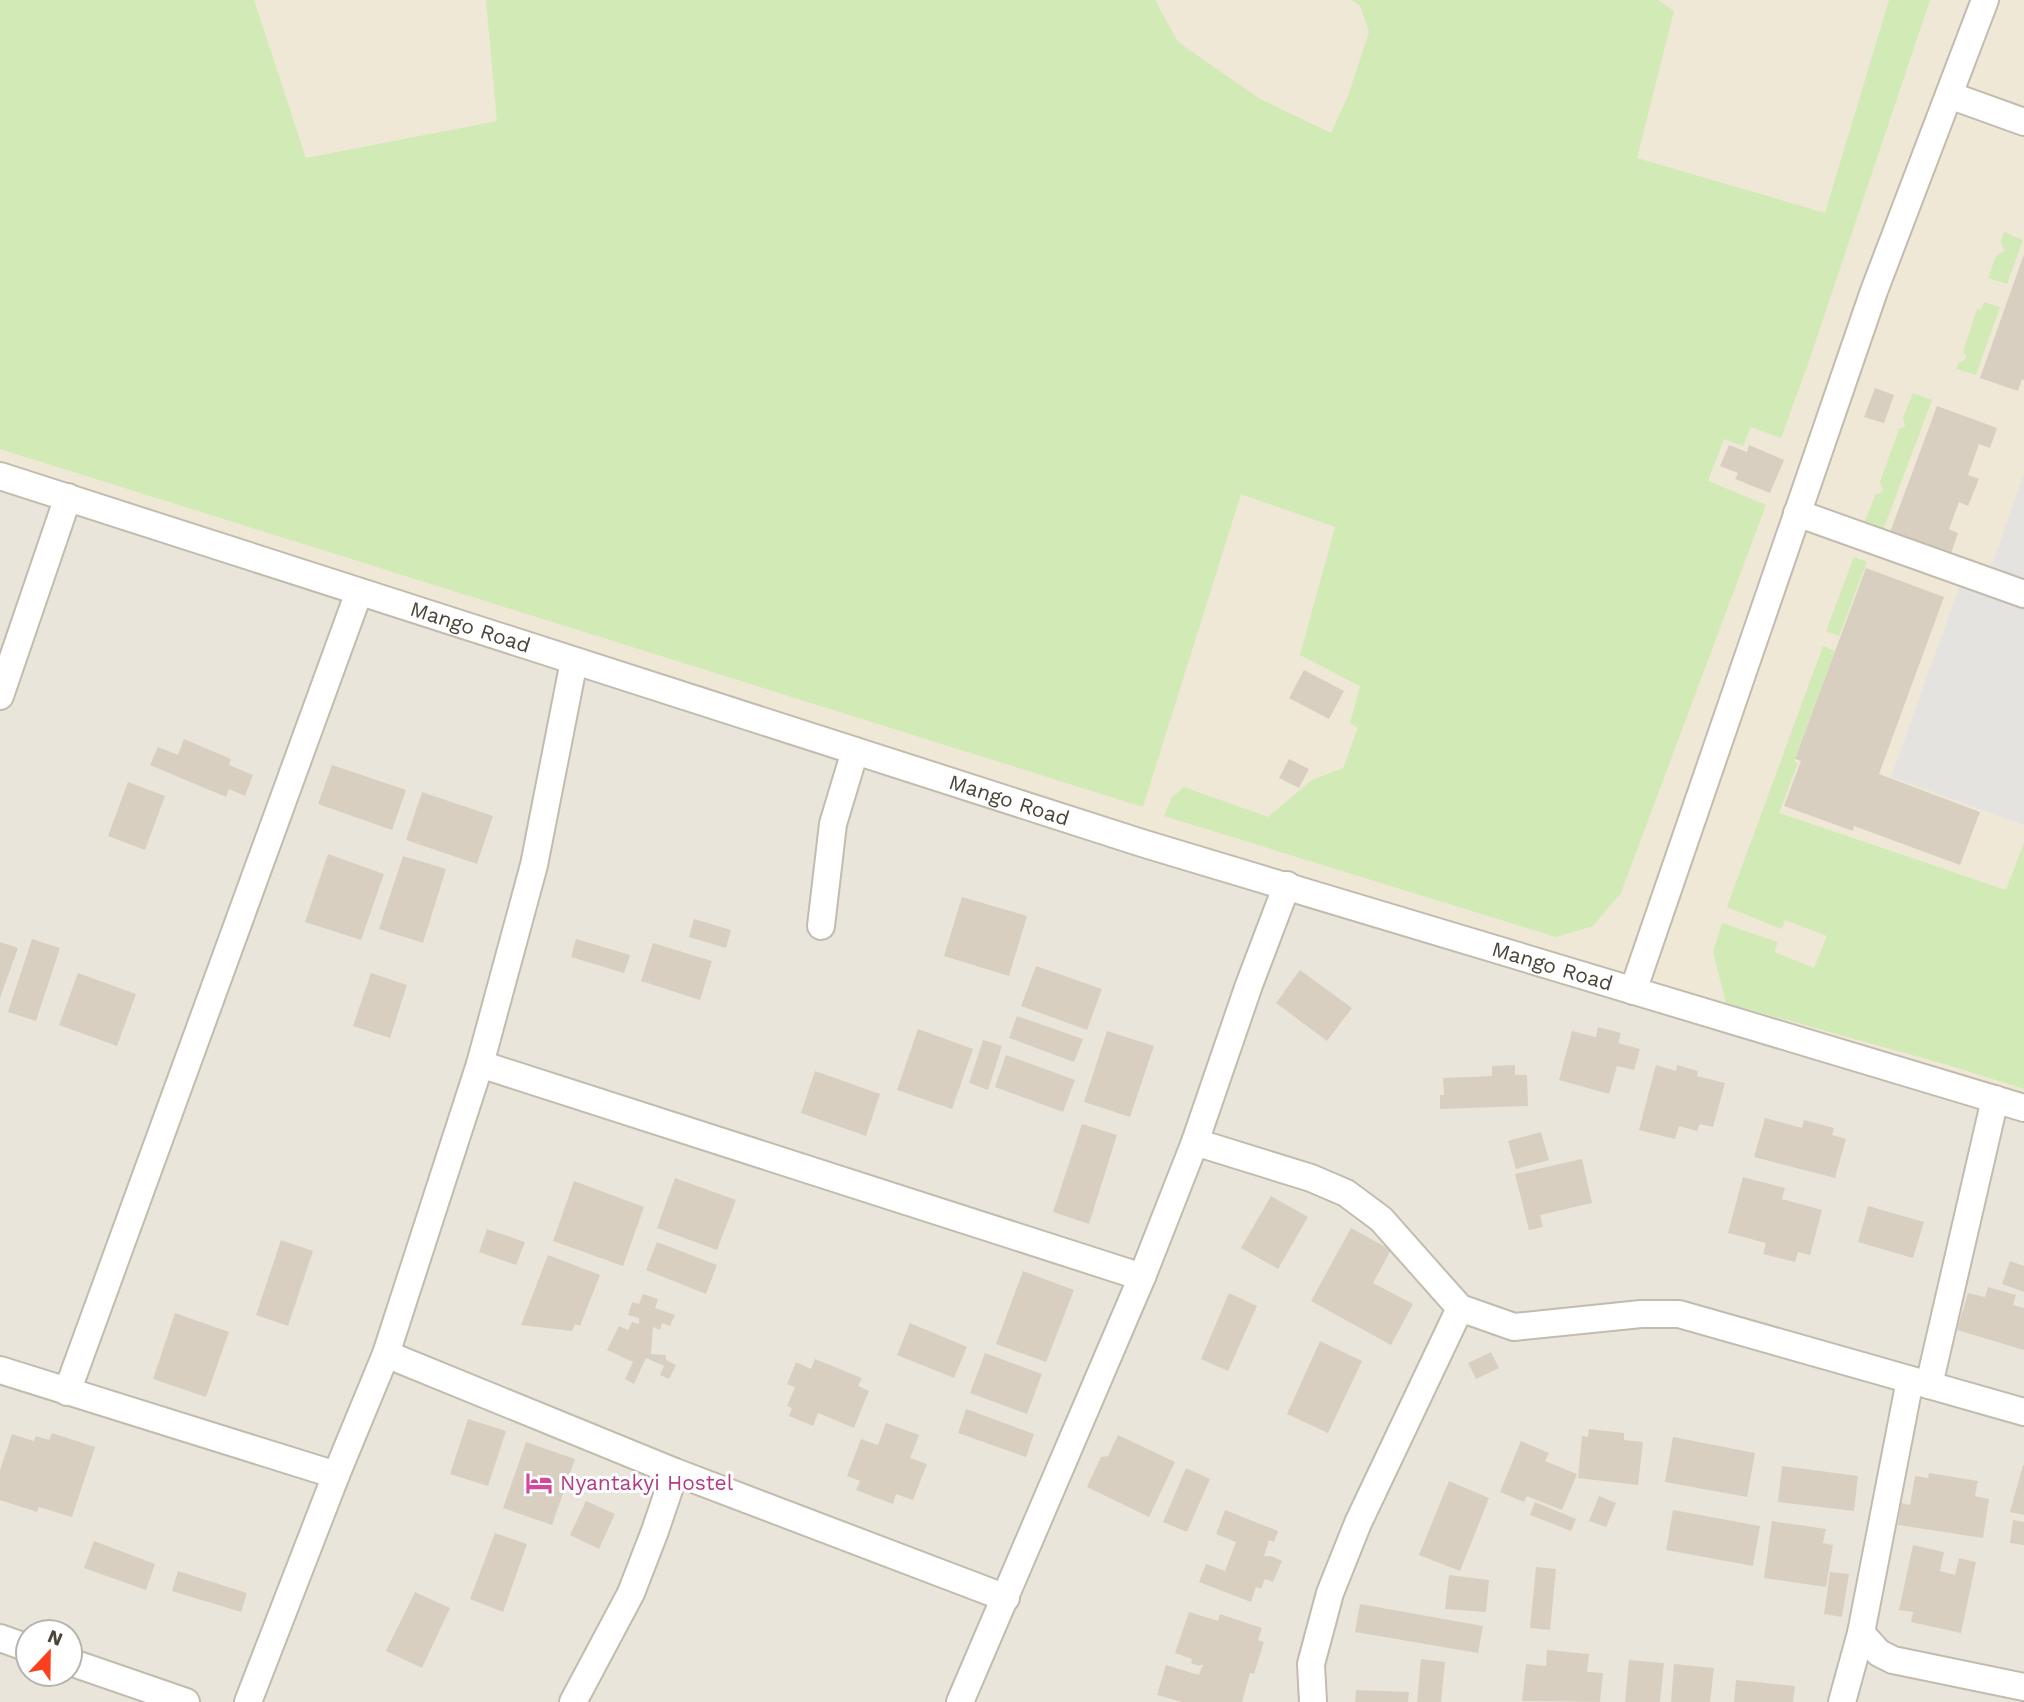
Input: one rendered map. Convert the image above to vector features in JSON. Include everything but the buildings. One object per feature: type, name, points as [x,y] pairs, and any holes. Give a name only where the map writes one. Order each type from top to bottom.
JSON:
[{"type":"street","points":[[1633,991],[1874,291],[1985,0]]},
{"type":"street","points":[[1949,95],[2024,122]]},
{"type":"street","name":"Mango Road","points":[[0,476],[1145,844],[2024,1108]]},
{"type":"street","points":[[0,696],[68,497]]},
{"type":"street","points":[[1797,513],[2024,594]]},
{"type":"street","points":[[68,1392],[359,592]]},
{"type":"street","points":[[248,1702],[386,1354],[480,1063],[534,866],[574,661]]},
{"type":"street","points":[[821,926],[833,824],[855,751]]},
{"type":"street","points":[[960,1702],[1142,1277],[1195,1142],[1287,885]]},
{"type":"street","points":[[480,1063],[1142,1277]]},
{"type":"street","points":[[1842,1702],[1861,1633],[1919,1382],[1995,1099]]},
{"type":"street","points":[[1195,1142],[1311,1178],[1346,1193],[1381,1219],[1460,1308],[1514,1327],[1641,1314],[1679,1314],[2024,1412]]},
{"type":"street","points":[[1313,1702],[1311,1664],[1330,1593],[1358,1524],[1460,1308]]},
{"type":"street","points":[[386,1354],[675,1472],[1006,1598]]},
{"type":"street","points":[[0,1370],[336,1475]]},
{"type":"street","points":[[573,1702],[631,1593],[675,1472]]},
{"type":"street","points":[[1861,1633],[1879,1653],[1894,1660],[2024,1687]]},
{"type":"street","points":[[84,1667],[186,1702]]},
{"type":"shaded area","points":[[0,0],[2024,0],[2024,1702],[0,1702]]},
{"type":"shaded area","points":[[0,0],[2024,0],[2024,1102],[1449,927],[0,467]]},
{"type":"shaded area","points":[[2024,474],[2024,582],[1990,570]]},
{"type":"shaded area","points":[[1960,585],[2024,608],[2024,825],[1891,777]]},
{"type":"green space","points":[[0,0],[254,0],[306,158],[497,121],[486,0],[1155,0],[1178,42],[1260,99],[1331,133],[1348,96],[1369,32],[1360,6],[1352,0],[1658,0],[1674,11],[1637,158],[1825,213],[1889,0],[1930,0],[1781,438],[1751,427],[1743,446],[1724,439],[1708,481],[1766,505],[1621,893],[1593,926],[1556,937],[1164,816],[1172,797],[1184,787],[1268,817],[1312,780],[1343,768],[1358,728],[1350,723],[1360,686],[1300,655],[1335,527],[1241,494],[1143,807],[0,449]]},
{"type":"green space","points":[[2004,232],[2023,240],[2007,284],[1988,278],[1996,256],[2004,251],[2001,242]]},
{"type":"green space","points":[[1984,302],[2000,307],[1976,375],[1956,369],[1959,362],[1967,357],[1963,352],[1977,309],[1981,310]]},
{"type":"green space","points":[[1913,393],[1932,400],[1882,533],[1863,526],[1876,494],[1880,494],[1883,489],[1880,482],[1899,429],[1905,426],[1903,418]]},
{"type":"green space","points":[[1854,557],[1867,562],[1839,636],[1826,631]]},
{"type":"green space","points":[[1823,646],[1835,651],[1794,761],[1798,763],[1779,813],[2006,890],[2024,843],[2024,1089],[1726,1003],[1713,952],[1722,923],[1778,942],[1774,952],[1814,968],[1827,936],[1785,920],[1782,929],[1727,907]]},
{"type":"place","name":"Nyantakyi Hostel","points":[[539,1483]]}]
